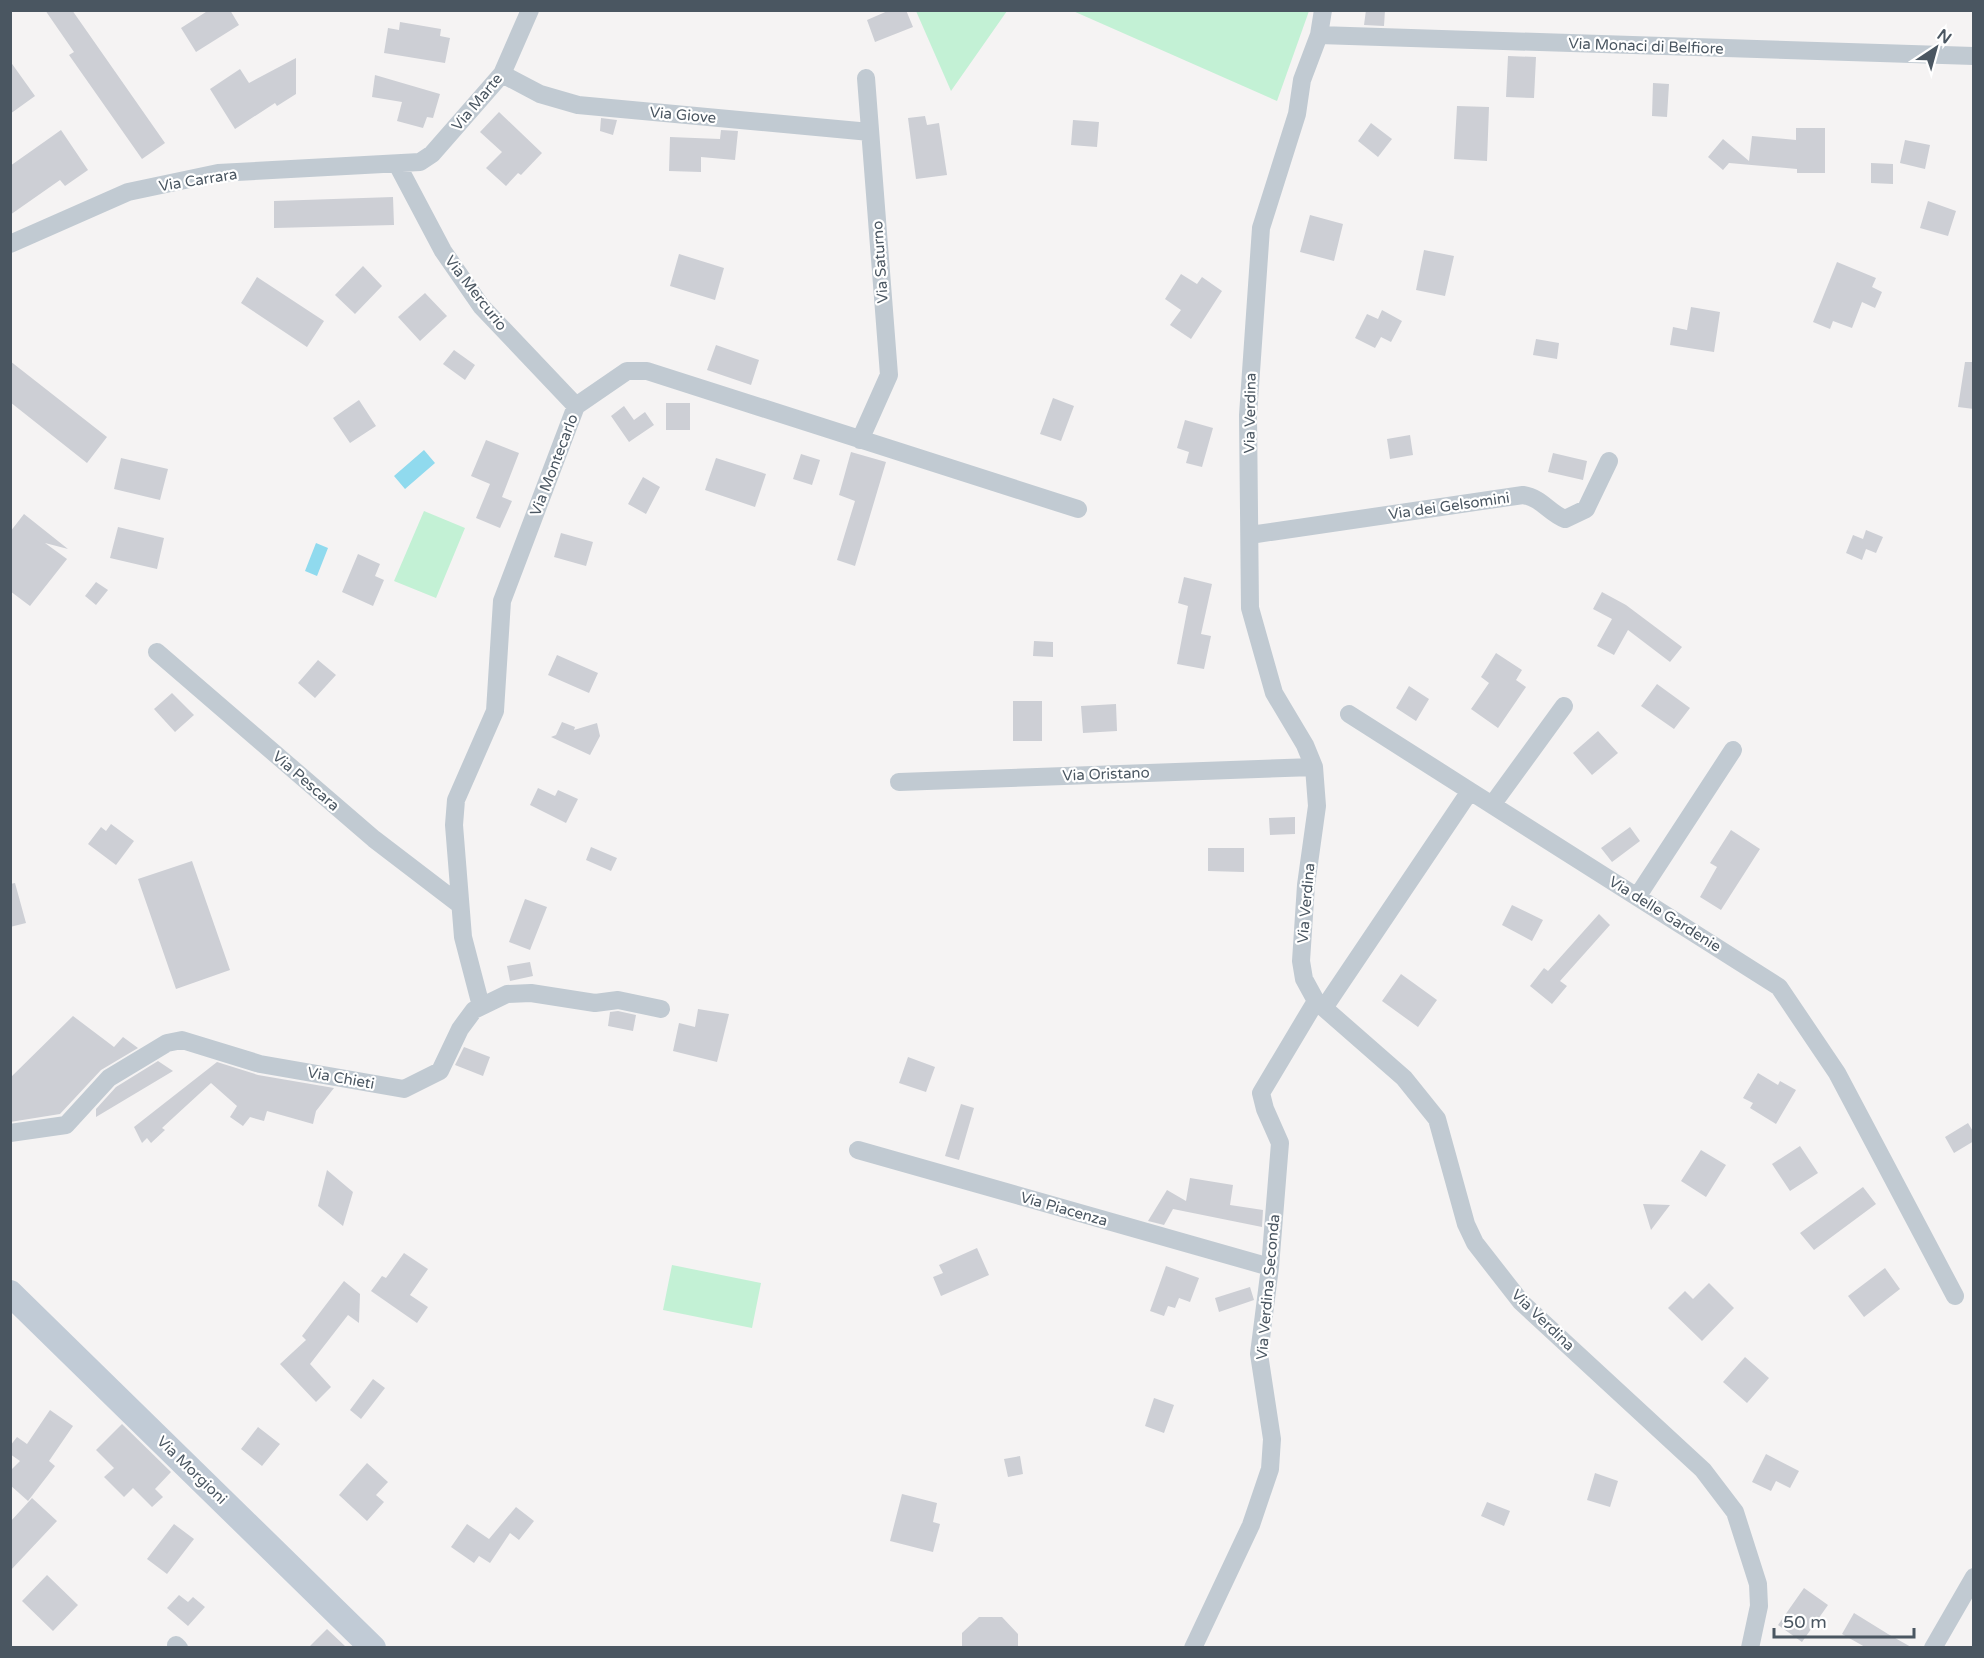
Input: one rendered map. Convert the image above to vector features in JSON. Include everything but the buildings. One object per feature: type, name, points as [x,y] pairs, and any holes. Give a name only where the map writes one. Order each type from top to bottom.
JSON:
[{"type":"main road","name":"Via Morgioni","points":[[10,1293],[373,1647]]},
{"type":"street","name":"Via Marte","points":[[397,165],[420,162],[432,154],[502,74],[530,10]]},
{"type":"street","name":"Via Verdina","points":[[1323,10],[1320,34],[1302,80],[1297,114],[1260,228],[1248,415],[1250,608],[1274,693],[1305,746],[1314,767],[1317,807],[1306,885],[1301,961],[1304,979],[1320,1005],[1404,1078],[1437,1119],[1466,1224],[1475,1244],[1521,1302],[1703,1470],[1735,1512],[1758,1584],[1759,1606],[1750,1647]]},
{"type":"street","name":"Via Monaci di Belfiore","points":[[1320,34],[1974,56]]},
{"type":"street","name":"Via Giove","points":[[502,74],[540,94],[578,105],[870,132]]},
{"type":"street","name":"Via Saturno","points":[[860,440],[889,375],[866,78]]},
{"type":"street","name":"Via Carrara","points":[[10,244],[139,189],[218,173],[397,165]]},
{"type":"street","name":"Via Mercurio","points":[[397,165],[443,252],[481,306],[576,406]]},
{"type":"street","name":"Via Montecarlo","points":[[481,1006],[463,937],[454,825],[456,800],[495,711],[502,601],[576,406],[627,372],[647,372],[1078,509]]},
{"type":"street","name":"Via dei Gelsomini","points":[[1250,535],[1523,495],[1544,502],[1558,516],[1565,519],[1586,509],[1609,460]]},
{"type":"street","name":"Via Pescara","points":[[158,652],[374,839],[459,904]]},
{"type":"street","points":[[1492,805],[1564,706]]},
{"type":"street","name":"Via delle Gardenie","points":[[1349,714],[1779,987],[1837,1073],[1955,1296]]},
{"type":"street","points":[[1637,897],[1733,750]]},
{"type":"street","name":"Via Oristano","points":[[898,782],[1314,767]]},
{"type":"street","points":[[1320,1005],[1470,791]]},
{"type":"street","name":"Via Chieti","points":[[10,1133],[66,1125],[109,1078],[167,1042],[182,1040],[260,1064],[404,1089],[440,1071],[460,1029],[481,1006],[507,994],[531,993],[595,1003],[618,1000],[661,1009]]},
{"type":"street","name":"Via Verdina Seconda","points":[[1193,1647],[1251,1525],[1270,1469],[1272,1439],[1259,1354],[1270,1268],[1280,1143],[1265,1109],[1261,1093],[1320,1005]]},
{"type":"street","name":"Via Piacenza","points":[[858,1150],[1270,1268]]},
{"type":"street","points":[[1933,1647],[1974,1577]]},
{"type":"green space","points":[[1309,10],[1277,101],[1073,11]]},
{"type":"green space","points":[[916,11],[1007,11],[951,91]]},
{"type":"green space","points":[[424,511],[465,528],[436,598],[394,581]]},
{"type":"green space","points":[[672,1265],[761,1283],[752,1328],[663,1310]]},
{"type":"water","points":[[424,450],[435,463],[405,489],[394,476]]},
{"type":"water","points":[[316,543],[328,548],[317,576],[305,571]]}]
